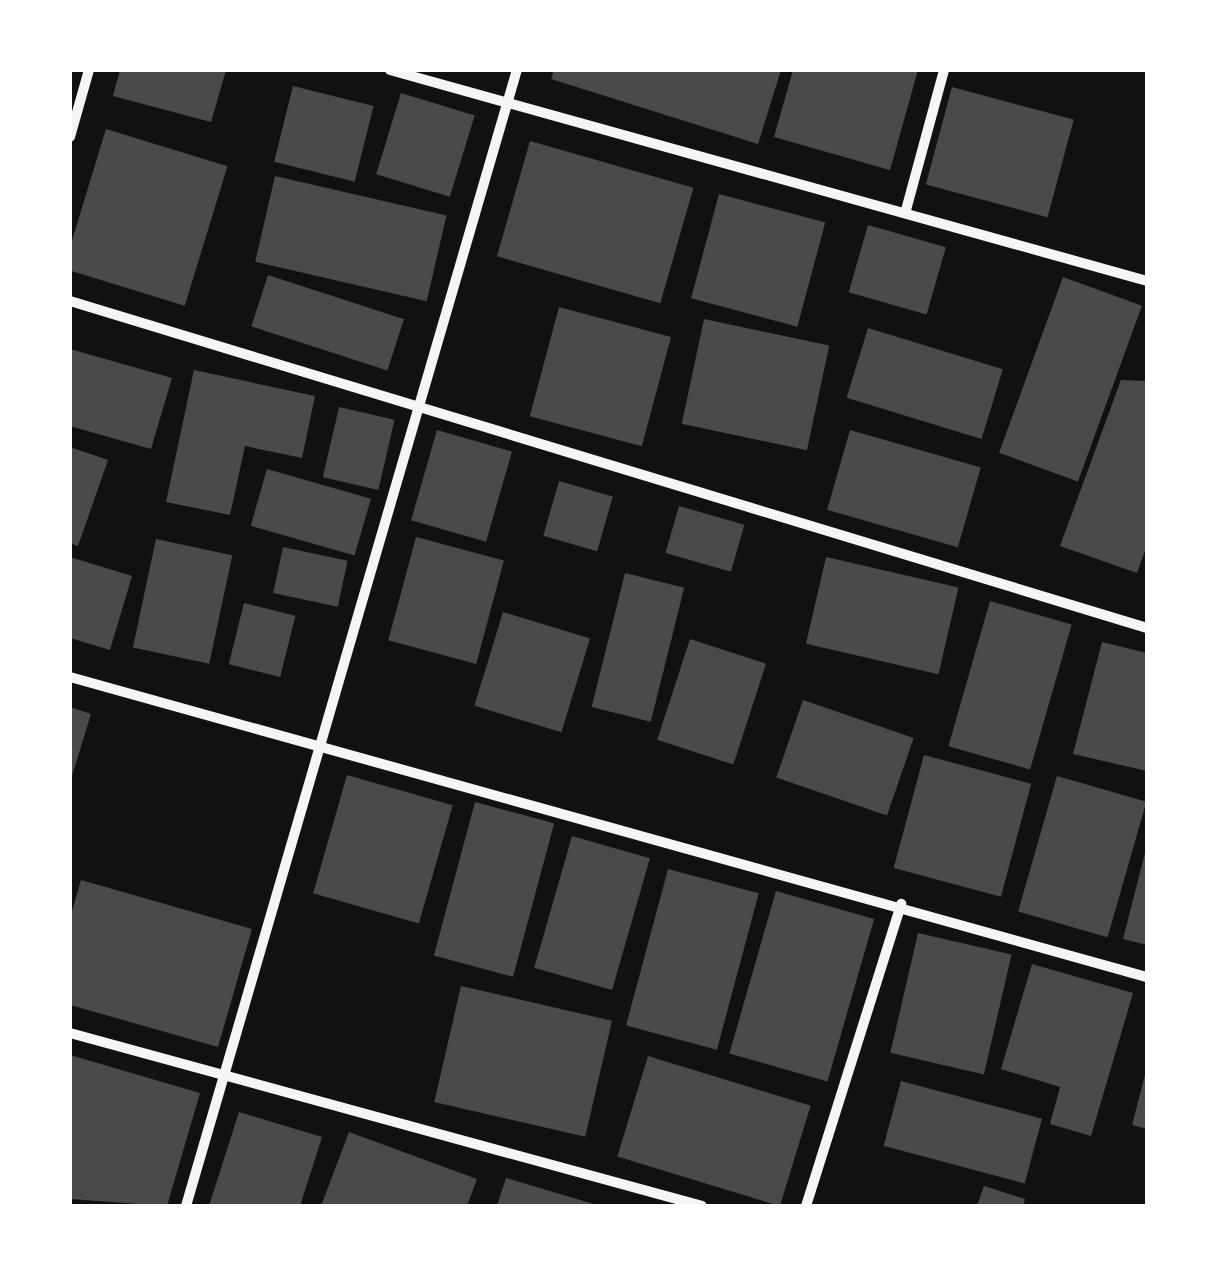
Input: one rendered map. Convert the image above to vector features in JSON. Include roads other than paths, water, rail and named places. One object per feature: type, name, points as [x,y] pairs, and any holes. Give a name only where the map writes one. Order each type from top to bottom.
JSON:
[{"type":"street","points":[[70,136],[89,70]]},
{"type":"street","points":[[390,70],[906,210],[1147,281]]},
{"type":"street","points":[[186,1206],[230,1078],[415,409],[516,70]]},
{"type":"street","points":[[906,210],[944,70]]},
{"type":"street","points":[[70,301],[415,409],[1147,628]]},
{"type":"street","points":[[70,676],[322,740],[1147,977]]},
{"type":"street","points":[[806,1206],[902,904]]},
{"type":"street","points":[[70,1033],[702,1206]]}]
